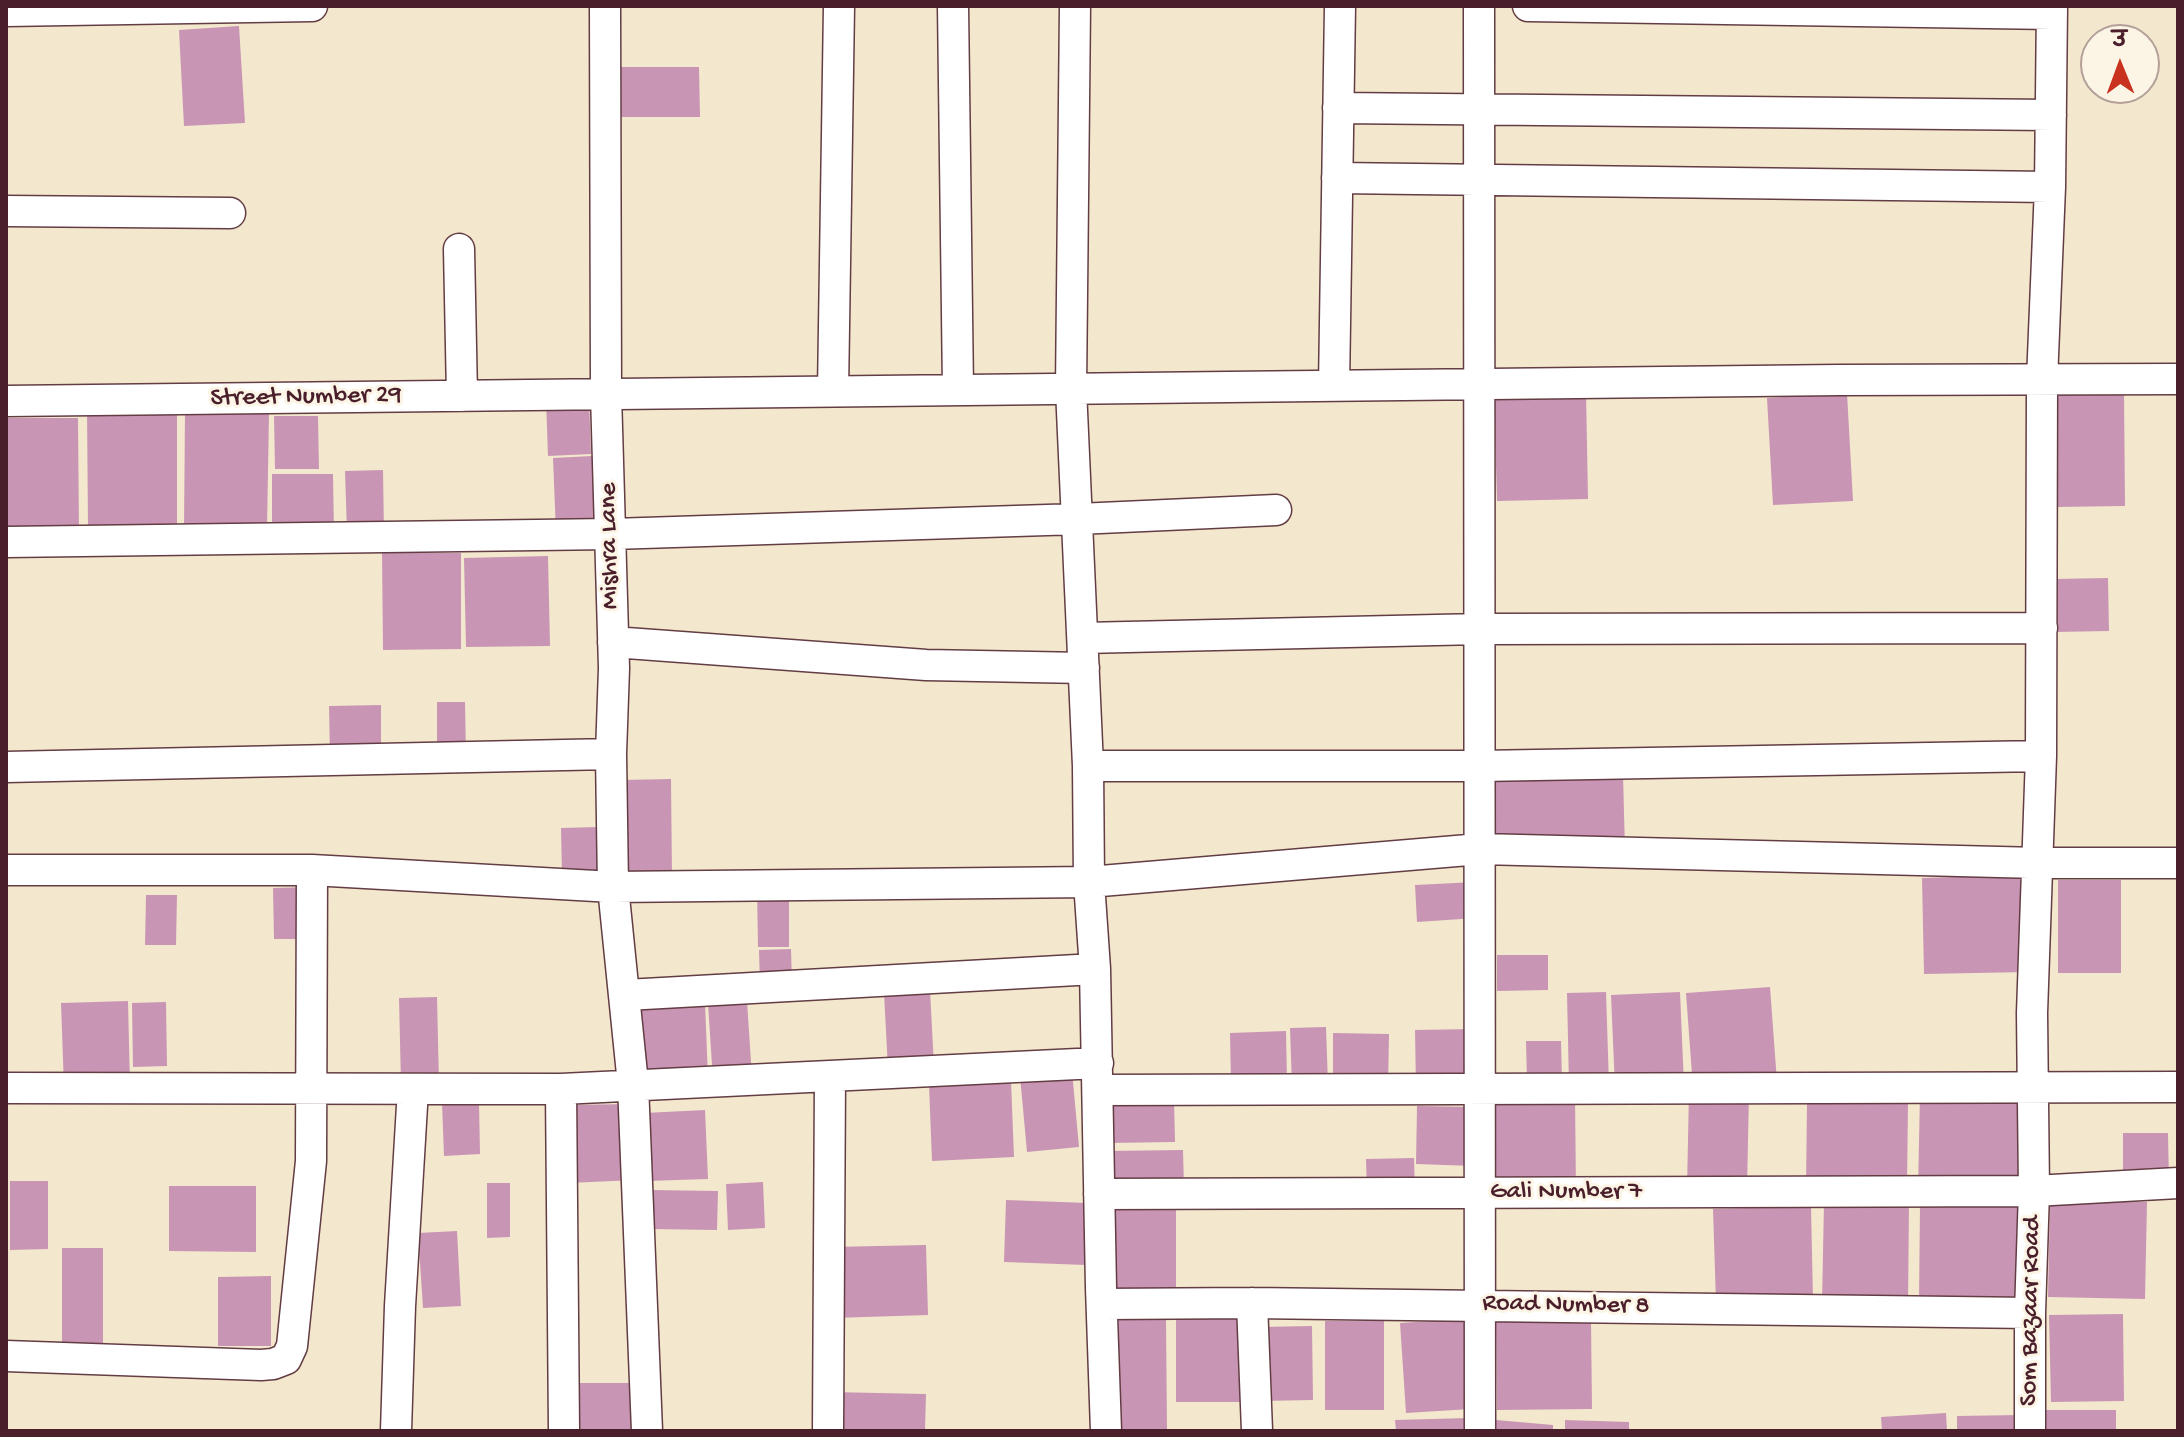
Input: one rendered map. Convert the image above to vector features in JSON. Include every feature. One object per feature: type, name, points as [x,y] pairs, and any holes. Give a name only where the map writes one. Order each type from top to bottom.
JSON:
[{"type":"street","points":[[6,11],[312,6]]},
{"type":"street","name":"Mishra Lane","points":[[605,6],[606,394],[612,534],[613,887],[633,1084],[647,1431]]},
{"type":"street","points":[[833,391],[839,6]]},
{"type":"street","points":[[953,6],[958,390]]},
{"type":"street","points":[[1075,6],[1071,389],[1095,969],[1106,1431]]},
{"type":"street","points":[[1334,386],[1340,6]]},
{"type":"street","points":[[1479,6],[1480,1431]]},
{"type":"street","points":[[1528,6],[2052,10]]},
{"type":"street","name":"Som Bazaar Road","points":[[2030,1431],[2034,1191],[2032,1013],[2039,863],[2042,380],[2050,187],[2052,10]]},
{"type":"street","points":[[1338,108],[2051,115]]},
{"type":"street","points":[[1337,178],[2050,187]]},
{"type":"street","points":[[6,211],[230,213]]},
{"type":"street","points":[[459,249],[462,396]]},
{"type":"street","name":"Street Number 29","points":[[6,401],[1839,380],[2178,379]]},
{"type":"street","points":[[6,542],[612,534],[1276,510]]},
{"type":"street","points":[[613,642],[926,665],[1480,629],[2042,628]]},
{"type":"street","points":[[6,767],[611,754]]},
{"type":"street","points":[[1088,766],[1480,766],[2041,756]]},
{"type":"street","points":[[6,870],[312,870],[613,887],[1089,882],[1480,849],[2039,863],[2178,863]]},
{"type":"street","points":[[6,1356],[261,1365],[286,1359],[292,1346],[311,1161],[312,870]]},
{"type":"street","points":[[626,995],[1095,969]]},
{"type":"street","points":[[6,1088],[561,1089],[830,1076],[1098,1077],[1479,1089],[2178,1087]]},
{"type":"street","points":[[828,1431],[830,1076]]},
{"type":"street","points":[[396,1431],[413,1089]]},
{"type":"street","points":[[561,1089],[564,1431]]},
{"type":"street","name":"Gali Number 7","points":[[1099,1194],[2034,1191],[2178,1183]]},
{"type":"street","points":[[1252,1303],[1257,1431]]},
{"type":"street","name":"Road Number 8","points":[[1103,1304],[1479,1305],[2030,1313]]},
{"type":"building","points":[[239,26],[245,123],[184,126],[179,30]]},
{"type":"building","points":[[612,67],[699,67],[700,117],[612,117]]},
{"type":"building","points":[[1586,391],[1588,499],[1497,501],[1494,393]]},
{"type":"building","points":[[2124,391],[2125,506],[2056,507],[2054,392]]},
{"type":"building","points":[[1847,393],[1853,501],[1773,505],[1767,398]]},
{"type":"building","points":[[589,398],[591,454],[548,456],[546,400]]},
{"type":"building","points":[[177,405],[177,530],[88,530],[87,406]]},
{"type":"building","points":[[185,412],[269,413],[267,530],[184,529]]},
{"type":"building","points":[[274,416],[318,416],[319,469],[275,469]]},
{"type":"building","points":[[6,418],[78,418],[79,536],[6,536]]},
{"type":"building","points":[[592,456],[595,531],[556,533],[553,458]]},
{"type":"building","points":[[383,470],[384,533],[347,533],[345,471]]},
{"type":"building","points":[[272,474],[333,474],[334,535],[272,535]]},
{"type":"building","points":[[382,553],[461,553],[461,649],[383,650]]},
{"type":"building","points":[[548,556],[550,646],[466,647],[464,558]]},
{"type":"building","points":[[2108,578],[2109,631],[2055,632],[2054,579]]},
{"type":"building","points":[[437,702],[465,702],[466,756],[437,757]]},
{"type":"building","points":[[381,705],[381,755],[330,756],[329,706]]},
{"type":"building","points":[[1623,773],[1625,852],[1491,848],[1491,774]]},
{"type":"building","points":[[671,779],[672,878],[623,879],[621,780]]},
{"type":"building","points":[[598,827],[599,874],[562,875],[561,828]]},
{"type":"building","points":[[2026,875],[2028,972],[1924,974],[1922,878]]},
{"type":"building","points":[[2058,880],[2121,880],[2121,973],[2058,973]]},
{"type":"building","points":[[1475,882],[1476,918],[1417,922],[1415,885]]},
{"type":"building","points":[[310,887],[311,939],[274,939],[273,888]]},
{"type":"building","points":[[757,888],[789,888],[789,947],[758,947]]},
{"type":"building","points":[[146,895],[177,895],[176,945],[145,945]]},
{"type":"building","points":[[791,949],[792,985],[760,985],[759,950]]},
{"type":"building","points":[[1497,955],[1548,955],[1548,990],[1497,991]]},
{"type":"building","points":[[1770,987],[1777,1082],[1693,1088],[1686,993]]},
{"type":"building","points":[[930,990],[934,1066],[888,1069],[884,993]]},
{"type":"building","points":[[1606,992],[1609,1085],[1569,1086],[1567,993]]},
{"type":"building","points":[[1680,992],[1684,1085],[1615,1088],[1611,995]]},
{"type":"building","points":[[437,997],[439,1083],[401,1084],[399,998]]},
{"type":"building","points":[[128,1001],[130,1086],[64,1088],[61,1003]]},
{"type":"building","points":[[747,1001],[752,1077],[713,1080],[708,1004]]},
{"type":"building","points":[[166,1002],[167,1066],[133,1067],[132,1003]]},
{"type":"building","points":[[705,1003],[708,1078],[634,1082],[628,1006]]},
{"type":"building","points":[[1326,1027],[1328,1085],[1292,1087],[1290,1028]]},
{"type":"building","points":[[1475,1029],[1476,1086],[1416,1087],[1415,1030]]},
{"type":"building","points":[[1286,1031],[1287,1081],[1231,1083],[1230,1033]]},
{"type":"building","points":[[1333,1033],[1389,1034],[1388,1089],[1333,1088]]},
{"type":"building","points":[[1526,1041],[1561,1041],[1562,1081],[1527,1082]]},
{"type":"building","points":[[1072,1071],[1079,1147],[1027,1152],[1020,1076]]},
{"type":"building","points":[[1011,1081],[1014,1157],[932,1161],[929,1085]]},
{"type":"building","points":[[1689,1090],[1749,1092],[1747,1190],[1687,1190]]},
{"type":"building","points":[[1920,1093],[2027,1095],[2026,1189],[1918,1190]]},
{"type":"building","points":[[1575,1095],[1576,1192],[1495,1192],[1495,1096]]},
{"type":"building","points":[[1174,1098],[1175,1142],[1107,1143],[1105,1100]]},
{"type":"building","points":[[1807,1102],[1908,1102],[1907,1188],[1806,1188]]},
{"type":"building","points":[[442,1103],[479,1103],[480,1154],[444,1156]]},
{"type":"building","points":[[632,1104],[636,1180],[568,1183],[566,1105]]},
{"type":"building","points":[[1417,1106],[1474,1107],[1473,1166],[1416,1164]]},
{"type":"building","points":[[705,1110],[708,1179],[647,1181],[644,1113]]},
{"type":"building","points":[[2123,1133],[2168,1133],[2169,1182],[2123,1183]]},
{"type":"building","points":[[1183,1150],[1184,1188],[1106,1190],[1105,1151]]},
{"type":"building","points":[[1414,1158],[1415,1192],[1367,1193],[1366,1159]]},
{"type":"building","points":[[10,1181],[48,1181],[48,1249],[10,1250]]},
{"type":"building","points":[[763,1182],[765,1228],[728,1230],[726,1184]]},
{"type":"building","points":[[487,1183],[510,1183],[510,1237],[487,1238]]},
{"type":"building","points":[[169,1186],[256,1186],[256,1252],[169,1251]]},
{"type":"building","points":[[650,1190],[718,1191],[717,1230],[650,1229]]},
{"type":"building","points":[[1111,1199],[1176,1200],[1176,1297],[1111,1296]]},
{"type":"building","points":[[1006,1200],[1088,1203],[1086,1265],[1004,1262]]},
{"type":"building","points":[[2050,1200],[2147,1202],[2145,1299],[2048,1297]]},
{"type":"building","points":[[1824,1202],[1909,1204],[1908,1305],[1822,1303]]},
{"type":"building","points":[[1920,1205],[2019,1207],[2018,1303],[1919,1301]]},
{"type":"building","points":[[1811,1206],[1813,1300],[1716,1303],[1713,1209]]},
{"type":"building","points":[[457,1231],[461,1306],[423,1308],[418,1233]]},
{"type":"building","points":[[926,1245],[928,1315],[833,1318],[831,1247]]},
{"type":"building","points":[[62,1248],[103,1248],[103,1350],[62,1350]]},
{"type":"building","points":[[271,1276],[271,1346],[218,1346],[218,1277]]},
{"type":"building","points":[[2123,1314],[2124,1401],[2051,1402],[2049,1315]]},
{"type":"building","points":[[1176,1315],[1250,1315],[1250,1402],[1176,1402]]},
{"type":"building","points":[[1114,1319],[1166,1319],[1167,1431],[1116,1431]]},
{"type":"building","points":[[1465,1319],[1471,1409],[1406,1413],[1400,1323]]},
{"type":"building","points":[[1591,1320],[1592,1409],[1497,1410],[1496,1321]]},
{"type":"building","points":[[1325,1321],[1384,1321],[1384,1410],[1325,1410]]},
{"type":"building","points":[[1312,1326],[1313,1400],[1260,1401],[1259,1327]]},
{"type":"building","points":[[572,1383],[633,1383],[633,1431],[572,1431]]},
{"type":"building","points":[[831,1392],[926,1394],[925,1431],[830,1431]]},
{"type":"building","points":[[2042,1410],[2116,1410],[2116,1431],[2042,1431]]},
{"type":"building","points":[[1946,1413],[1947,1431],[1882,1431],[1881,1417]]},
{"type":"building","points":[[2020,1415],[2020,1431],[1957,1431],[1957,1416]]},
{"type":"building","points":[[1469,1418],[1469,1431],[1396,1431],[1395,1420]]},
{"type":"building","points":[[1496,1420],[1553,1425],[1553,1431],[1495,1431]]},
{"type":"building","points":[[1565,1420],[1629,1422],[1629,1431],[1565,1431]]}]
